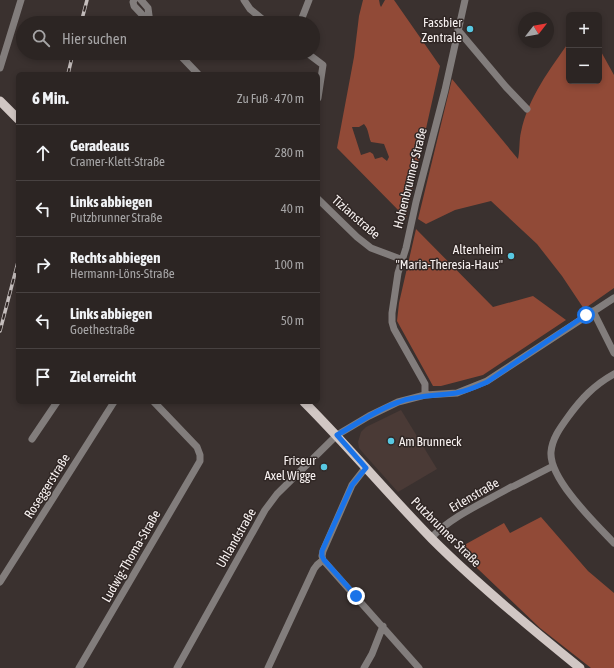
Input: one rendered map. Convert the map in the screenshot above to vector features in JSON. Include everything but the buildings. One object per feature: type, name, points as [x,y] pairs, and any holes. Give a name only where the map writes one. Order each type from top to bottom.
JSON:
[{"type":"main road","points":[[0,100],[16,117]]},
{"type":"main road","name":"Putzbrunner Straße","points":[[306,404],[337,435],[431,538],[537,634],[580,668]]},
{"type":"street","points":[[0,68],[20,0]]},
{"type":"street","points":[[134,0],[134,6],[143,16]]},
{"type":"street","points":[[141,0],[148,8],[149,16]]},
{"type":"street","points":[[244,0],[250,9],[258,16]]},
{"type":"street","points":[[303,16],[309,0]]},
{"type":"street","name":"Hohenbrunner Straße","points":[[425,395],[425,384],[394,329],[392,313],[397,280],[445,90],[465,0]]},
{"type":"street","points":[[458,30],[506,87],[527,109]]},
{"type":"street","points":[[185,60],[196,72]]},
{"type":"street","points":[[316,60],[323,65],[320,85]]},
{"type":"street","name":"Tizianstraße","points":[[320,202],[352,233],[371,248],[403,260]]},
{"type":"street","name":"Uhlandstraße","points":[[177,668],[265,510],[277,494],[337,435],[369,416],[398,402],[425,395],[457,393],[487,382],[614,298]]},
{"type":"street","points":[[593,311],[614,353]]},
{"type":"street","points":[[614,374],[603,380],[577,403],[555,437],[551,453],[553,466],[584,513],[614,543]]},
{"type":"street","points":[[32,439],[56,404]]},
{"type":"street","name":"Roseggerstraße","points":[[0,582],[113,404]]},
{"type":"street","name":"Ludwig-Thoma-Straße","points":[[79,668],[198,466],[200,455],[197,447],[156,404]]},
{"type":"street","name":"Erlenstraße","points":[[431,538],[439,530],[461,516],[553,466]]},
{"type":"street","points":[[366,468],[352,485],[322,551],[322,556],[419,668]]},
{"type":"street","points":[[268,668],[314,569],[324,560]]},
{"type":"street","points":[[364,668],[372,654],[383,626]]},
{"type":"shaded area","points":[[363,0],[379,0],[381,7],[385,0],[394,0],[440,66],[406,218],[337,148],[354,57],[359,16]],"holes":[[[364,124],[371,142],[384,144],[389,157],[387,161],[382,157],[375,159],[373,154],[370,152],[361,155],[352,127],[359,127]]]},
{"type":"shaded area","points":[[566,46],[566,84],[602,84],[602,53],[614,75],[614,288],[584,309],[562,276],[537,244],[491,201],[455,210],[426,224],[418,219],[452,79],[518,159],[524,119],[540,84]]},
{"type":"shaded area","points":[[416,229],[493,307],[533,296],[566,320],[483,375],[441,386],[433,386],[397,321],[399,303]]},
{"type":"shaded area","points":[[401,410],[437,469],[398,492],[359,448],[358,442],[361,432],[366,427]]},
{"type":"shaded area","points":[[541,517],[588,571],[614,593],[614,668],[591,668],[540,628],[457,549],[504,523],[510,533]]},
{"type":"railway","points":[[83,16],[87,0]]},
{"type":"railway","points":[[68,72],[71,60]]},
{"type":"railway","points":[[0,331],[16,270]]},
{"type":"place","name":"Fassbier Zentrale","points":[[470,29]]},
{"type":"place","name":"Altenheim \"Maria-Theresia-Haus\"","points":[[511,256]]},
{"type":"place","name":"Am Brunneck","points":[[391,441]]},
{"type":"place","name":"Friseur Axel Wigge","points":[[324,467]]},
{"type":"route","points":[[356,596],[322,556],[322,551],[352,485],[361,472],[366,468],[337,435],[369,416],[398,402],[425,395],[457,393],[487,382],[586,315]]}]
